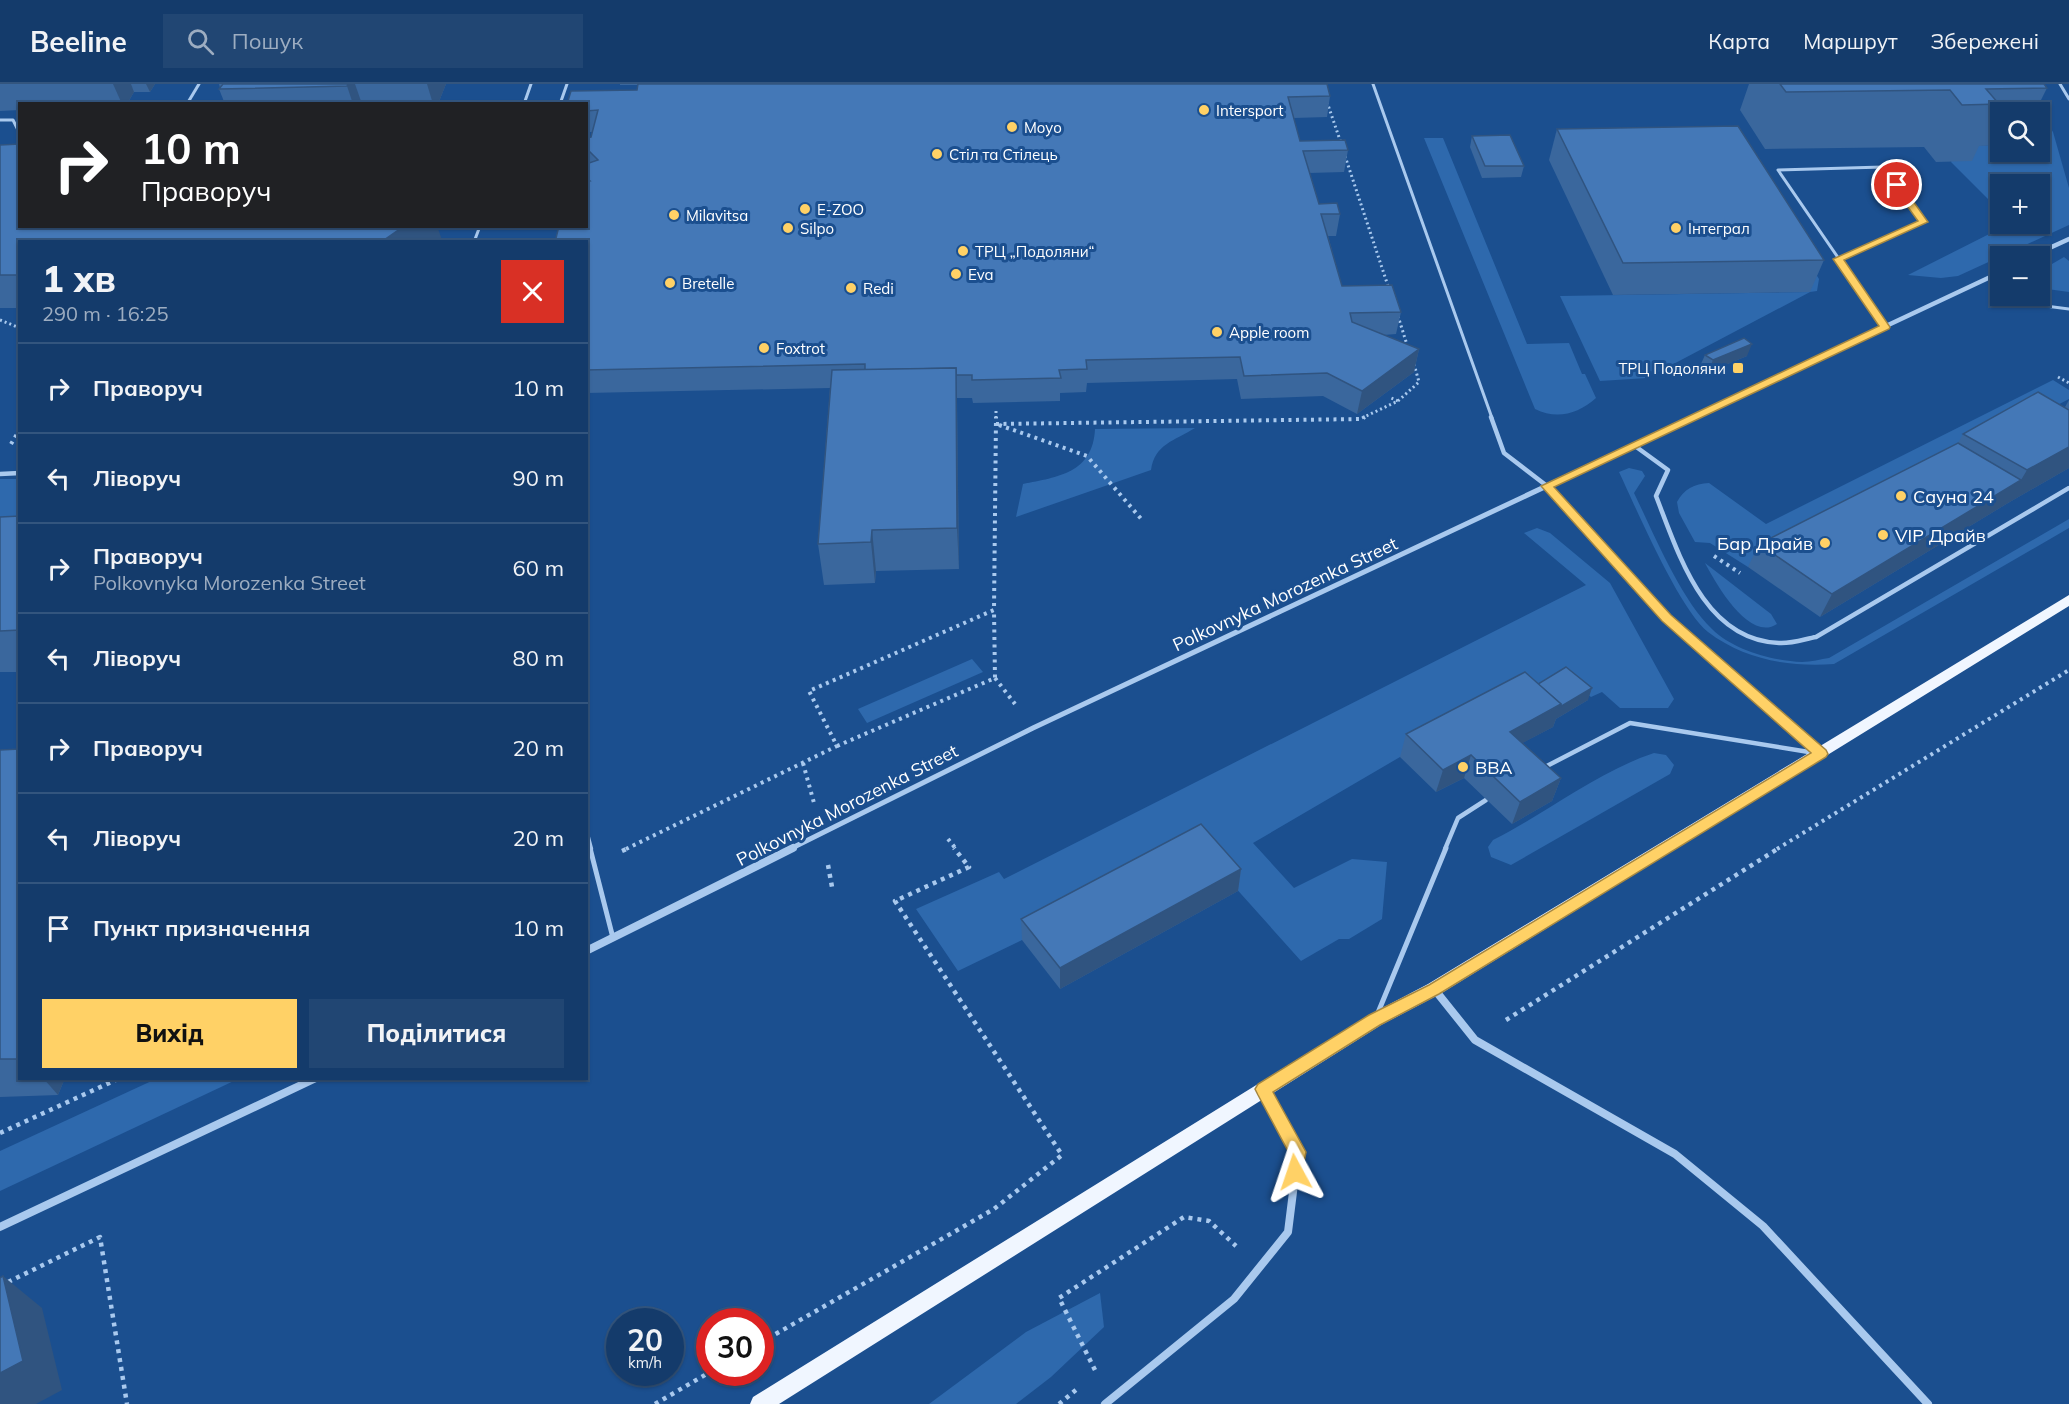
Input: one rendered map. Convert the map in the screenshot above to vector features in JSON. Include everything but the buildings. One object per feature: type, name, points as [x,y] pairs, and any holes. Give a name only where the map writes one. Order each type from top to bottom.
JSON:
[{"type":"main road","points":[[760,1404],[1375,1020],[1434,989],[2069,600]]},
{"type":"street","points":[[2050,248],[2069,239]]},
{"type":"street","name":"Polkovnyka Morozenka Street","points":[[588,950],[1033,728],[1990,277]]},
{"type":"street","points":[[1547,486],[1667,618],[1821,754]]},
{"type":"street","points":[[1434,989],[1475,1040],[1675,1154],[1762,1226],[1928,1404]]},
{"type":"street","points":[[0,1227],[311,1080]]},
{"type":"street","points":[[1105,1404],[1234,1299],[1288,1232],[1298,1152],[1263,1089]]},
{"type":"lane","points":[[188,102],[199,84]]},
{"type":"lane","points":[[525,102],[531,84]]},
{"type":"lane","points":[[561,102],[567,84]]},
{"type":"lane","points":[[1372,84],[1504,453],[1547,486]]},
{"type":"lane","points":[[2060,84],[2069,99]]},
{"type":"lane","points":[[0,120],[13,120],[18,130]]},
{"type":"lane","points":[[1838,259],[1924,222],[1883,167],[1778,170],[1838,259],[1885,327]]},
{"type":"lane","points":[[2045,306],[2069,309]]},
{"type":"lane","points":[[1635,446],[1668,470],[1656,496],[1682,559],[1705,600],[1724,625],[1744,636],[1767,643],[1795,644],[1816,637],[2069,488]]},
{"type":"lane","points":[[0,474],[18,473]]},
{"type":"lane","points":[[1537,771],[1630,723],[1821,754]]},
{"type":"lane","points":[[1375,1020],[1458,818],[1486,800]]},
{"type":"lane","points":[[588,838],[613,938]]},
{"type":"path","points":[[1324,91],[1390,292]]},
{"type":"path","points":[[1397,315],[1408,348]]},
{"type":"path","points":[[0,320],[18,327]]},
{"type":"path","points":[[996,424],[1361,419],[1398,401],[1419,382],[1412,359]]},
{"type":"path","points":[[2058,377],[2069,383]]},
{"type":"path","points":[[1389,397],[1398,401]]},
{"type":"path","points":[[595,865],[837,746],[995,678],[996,409]]},
{"type":"path","points":[[996,424],[1087,456],[1143,521]]},
{"type":"path","points":[[837,746],[809,692],[994,610]]},
{"type":"path","points":[[1475,1040],[1723,882],[2069,670]]},
{"type":"path","points":[[774,1335],[994,1209],[1062,1155],[895,901],[969,867],[948,839]]},
{"type":"path","points":[[0,1133],[116,1080]]},
{"type":"path","points":[[1097,1372],[1059,1298],[1184,1217],[1209,1221],[1260,1265]]},
{"type":"path","points":[[0,1286],[100,1237],[127,1404]]},
{"type":"path","points":[[655,1404],[696,1380]]},
{"type":"shaded area","points":[[2030,97],[2033,102],[2021,102]]},
{"type":"shaded area","points":[[2050,127],[2069,188],[2069,225],[2050,234],[2050,174],[1990,174],[1990,201],[1951,162],[1959,146],[1990,145],[1990,162],[2050,162]]},
{"type":"shaded area","points":[[1424,138],[1443,138],[1527,344],[1569,343],[1582,374],[1585,374],[1596,398],[1589,404],[1567,414],[1559,415],[1535,409]]},
{"type":"shaded area","points":[[1789,230],[1819,279],[1817,291],[1810,292]]},
{"type":"shaded area","points":[[1990,234],[2049,234],[2023,246],[1990,246],[1990,261],[1958,276],[1941,278],[1908,275]]},
{"type":"shaded area","points":[[2064,257],[2069,261],[2069,292],[2050,289],[2050,265]]},
{"type":"shaded area","points":[[1810,292],[1647,378],[1600,381],[1560,296]]},
{"type":"shaded area","points":[[2053,380],[2069,390],[2069,399],[1748,567],[1710,543],[1695,542],[1679,513],[1677,502],[1686,491],[1694,486],[1709,483],[1766,524]]},
{"type":"shaded area","points":[[1195,428],[1161,449],[1153,461],[1151,470],[1016,517],[1023,484],[1061,475],[1081,464],[1093,444],[1095,429]]},
{"type":"shaded area","points":[[1629,468],[1642,471],[1645,476],[1634,493],[1668,565],[1689,601],[1701,616],[1712,629],[1731,643],[1766,657],[1791,661],[1805,662],[1829,658],[2069,519],[2069,528],[1834,664],[1784,663],[1752,655],[1722,642],[1697,620],[1684,603],[1659,558],[1619,472]]},
{"type":"shaded area","points":[[0,479],[18,479],[18,517],[0,521]]},
{"type":"shaded area","points":[[1537,528],[1550,533],[1610,583],[1674,699],[1668,708],[1620,708],[1602,692],[1591,697],[1562,673],[1400,757],[1253,843],[1294,888],[1352,859],[1387,862],[1382,919],[1349,939],[1339,939],[1301,961],[1198,846],[1022,940],[958,971],[916,909],[999,872],[1004,879],[1586,585],[1524,533]]},
{"type":"shaded area","points":[[1705,563],[1771,614],[1777,624],[1766,628],[1755,625],[1745,618],[1725,596]]},
{"type":"shaded area","points":[[972,659],[983,672],[867,723],[858,709]]},
{"type":"shaded area","points":[[1654,753],[1666,755],[1674,765],[1670,774],[1511,865],[1491,857],[1488,847],[1493,840],[1612,771]]},
{"type":"shaded area","points":[[154,1080],[236,1080],[0,1191],[0,1151]]},
{"type":"shaded area","points":[[1100,1293],[1104,1327],[1051,1377],[1016,1404],[929,1404],[1026,1332]]},
{"type":"place","name":"Intersport","points":[[1204,110]]},
{"type":"place","name":"Moyo","points":[[1012,127]]},
{"type":"place","name":"Стіл та Стілець","points":[[937,154]]},
{"type":"place","name":"E-ZOO","points":[[805,209]]},
{"type":"place","name":"Milavitsa","points":[[674,215]]},
{"type":"place","name":"Silpo","points":[[788,228]]},
{"type":"place","name":"Інтеграл","points":[[1676,228]]},
{"type":"place","name":"ТРЦ „Подоляни“","points":[[963,251]]},
{"type":"place","name":"Eva","points":[[956,274]]},
{"type":"place","name":"Bretelle","points":[[670,283]]},
{"type":"place","name":"Redi","points":[[851,288]]},
{"type":"place","name":"Apple room","points":[[1217,332]]},
{"type":"place","name":"Foxtrot","points":[[764,348]]},
{"type":"place","name":"ТРЦ Подоляни","points":[[1738,368]]},
{"type":"place","name":"Сауна 24","points":[[1901,496]]},
{"type":"place","name":"VIP Драйв","points":[[1883,535]]},
{"type":"place","name":"Бар Драйв","points":[[1825,543]]},
{"type":"place","name":"BBA","points":[[1463,767]]},
{"type":"route","points":[[1295,1172],[1298,1152],[1263,1089],[1375,1020],[1434,989],[1821,754],[1667,618],[1547,486],[1885,327],[1838,259],[1924,222],[1897,185]]}]
